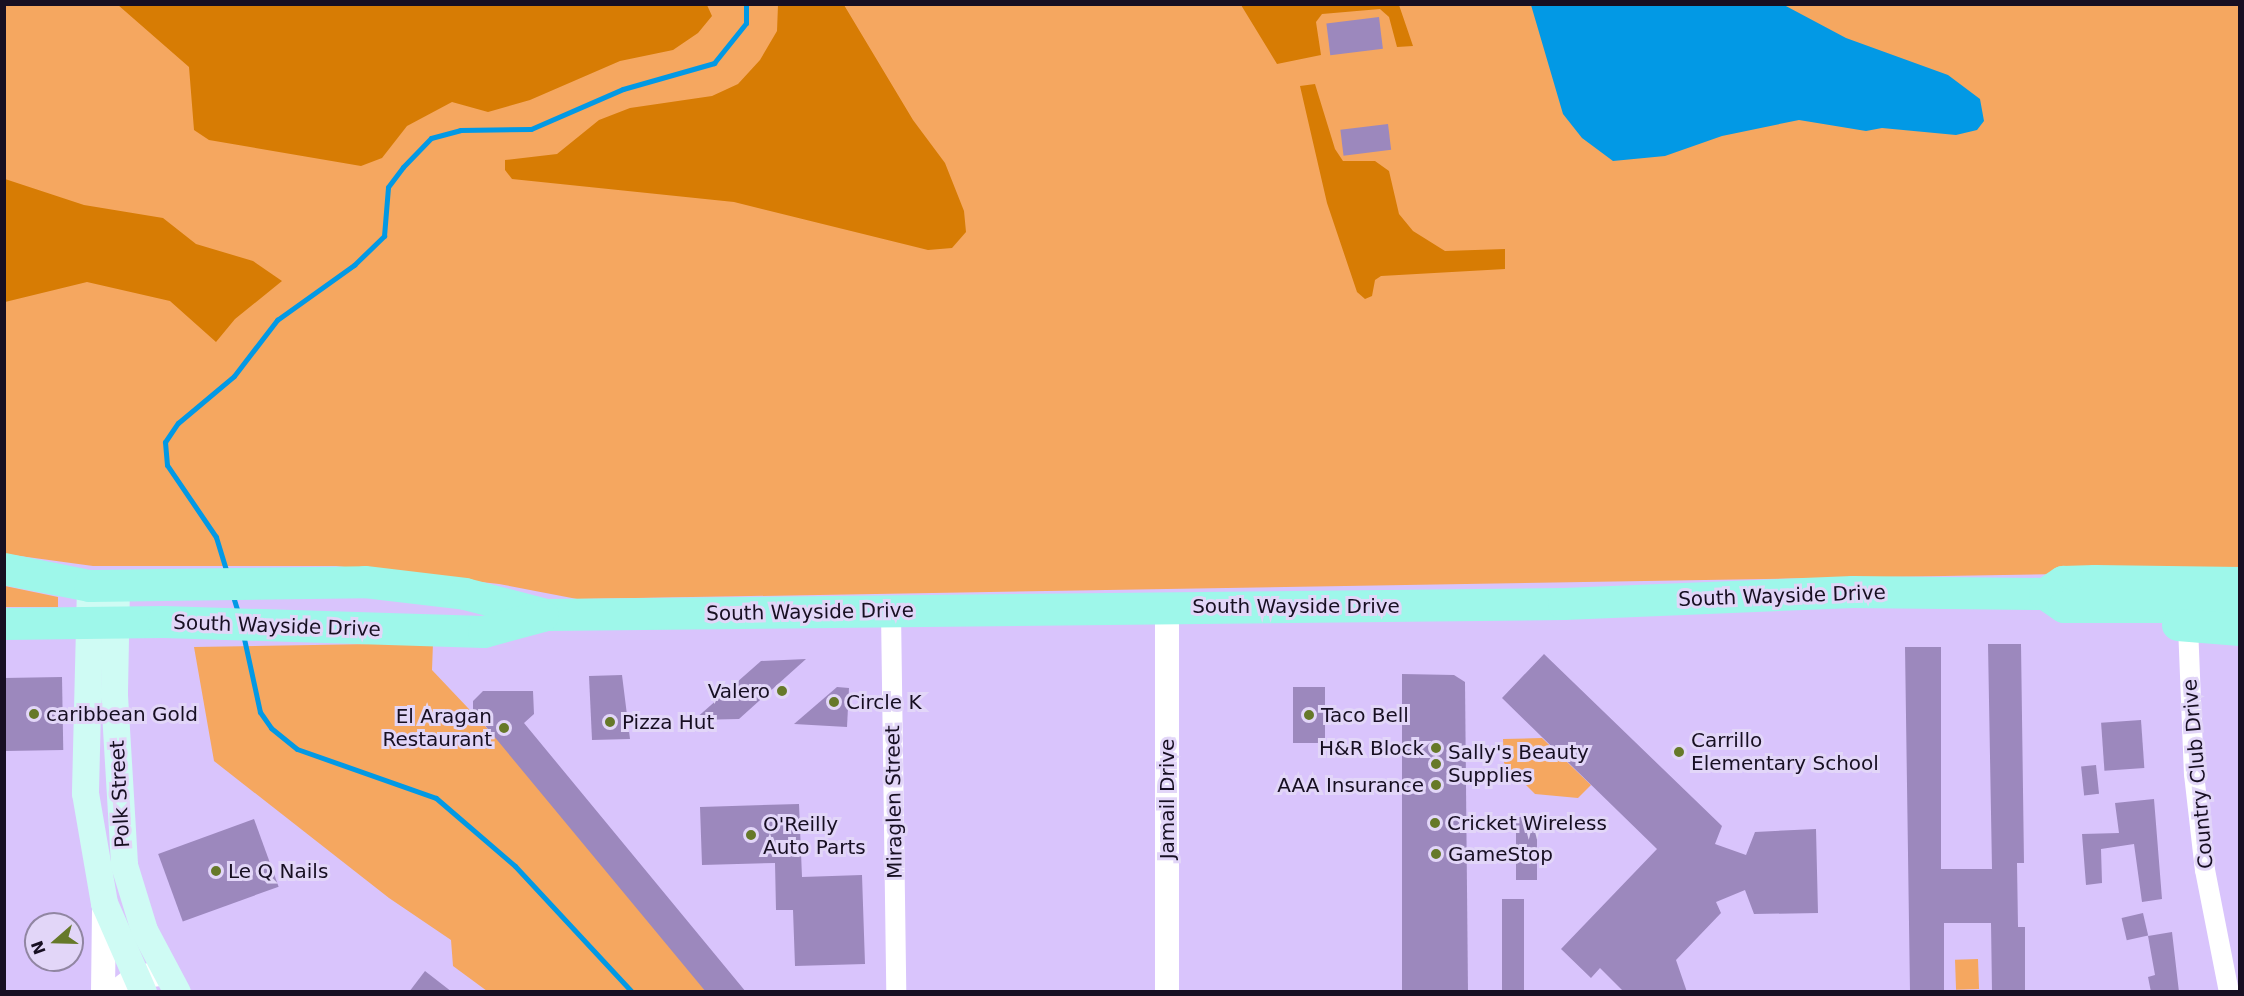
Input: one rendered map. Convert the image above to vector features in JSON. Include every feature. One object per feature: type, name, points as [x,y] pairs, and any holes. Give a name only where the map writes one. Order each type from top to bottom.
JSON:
[{"type":"main road","points":[[2089,594],[2240,566]]},
{"type":"main road","name":"South Wayside Drive","points":[[4,569],[103,586],[270,581],[365,582],[465,594],[547,615]]},
{"type":"main road","name":"South Wayside Drive","points":[[4,624],[195,623],[484,632],[547,615],[891,612],[1167,606],[1564,604],[1853,592],[2045,594],[2064,608],[2089,594],[2240,583]]},
{"type":"main road","name":"Polk Street","points":[[103,586],[102,622],[85,793],[104,903],[149,986]]},
{"type":"main road","points":[[2089,594],[2154,624],[2240,630]]},
{"type":"main road","name":"South Wayside Drive","points":[[2089,594],[2240,607]]},
{"type":"main road","name":"Polk Street","points":[[102,622],[114,695],[124,865],[144,930],[149,986]]},
{"type":"street","name":"Jamail Drive","points":[[1167,606],[1167,992]]},
{"type":"street","name":"Miraglen Street","points":[[891,612],[896,992]]},
{"type":"street","name":"Country Club Drive","points":[[2188,626],[2194,774],[2205,870],[2229,992]]},
{"type":"street","points":[[103,992],[104,903]]},
{"type":"shaded area","points":[[5,5],[2239,5],[2239,571],[577,599],[499,584],[336,566],[93,566],[5,554]]},
{"type":"shaded area","points":[[118,5],[707,5],[712,16],[698,33],[673,50],[620,61],[530,100],[488,112],[452,102],[407,126],[382,158],[361,166],[209,140],[194,130],[189,67]]},
{"type":"shaded area","points":[[778,5],[844,5],[913,120],[945,163],[964,211],[966,232],[952,248],[928,250],[734,202],[512,179],[505,170],[505,160],[557,154],[599,120],[630,108],[712,96],[738,84],[760,60],[777,31]]},
{"type":"shaded area","points":[[1241,5],[1399,5],[1413,46],[1397,47],[1389,17],[1380,9],[1322,14],[1316,22],[1321,55],[1277,64]]},
{"type":"shaded area","points":[[1315,84],[1335,149],[1343,161],[1375,161],[1389,171],[1399,214],[1413,231],[1445,251],[1505,249],[1505,269],[1381,276],[1375,280],[1372,296],[1365,299],[1357,292],[1327,203],[1300,86]]},
{"type":"shaded area","points":[[5,179],[84,205],[163,218],[196,244],[253,261],[282,281],[235,319],[216,342],[170,301],[87,282],[5,302]]},
{"type":"shaded area","points":[[5,586],[58,597],[58,607],[5,607]]},
{"type":"shaded area","points":[[433,643],[432,670],[504,746],[706,991],[487,991],[453,966],[451,940],[389,898],[214,761],[194,647]]},
{"type":"shaded area","points":[[1542,738],[1591,785],[1578,798],[1535,794],[1504,763],[1503,739]]},
{"type":"shaded area","points":[[1978,959],[1979,989],[1956,990],[1955,960]]},
{"type":"water","points":[[1531,5],[1784,5],[1846,38],[1948,75],[1980,99],[1984,121],[1977,130],[1956,135],[1882,128],[1866,131],[1799,120],[1722,136],[1665,156],[1613,161],[1582,138],[1563,114]]},
{"type":"building","points":[[1379,17],[1383,49],[1330,55],[1326,23]]},
{"type":"building","points":[[1388,124],[1391,150],[1344,156],[1340,130]]},
{"type":"building","points":[[1988,644],[2021,644],[2024,863],[2017,863],[2018,927],[2025,927],[2025,992],[1992,992],[1991,923],[1944,923],[1944,992],[1910,992],[1905,647],[1941,647],[1941,869],[1992,869]]},
{"type":"building","points":[[1544,654],[1722,826],[1715,844],[1746,855],[1755,832],[1816,829],[1818,913],[1754,914],[1745,890],[1716,902],[1721,913],[1676,960],[1687,992],[1624,992],[1600,968],[1591,978],[1561,949],[1657,849],[1502,698]]},
{"type":"building","points":[[806,659],[739,719],[694,720],[761,661]]},
{"type":"building","points":[[1402,674],[1454,675],[1465,682],[1468,992],[1402,992]]},
{"type":"building","name":"Pizza Hut","points":[[622,675],[630,739],[592,740],[589,676]]},
{"type":"building","name":"caribbean Gold","points":[[62,677],[63,750],[5,751],[4,678]]},
{"type":"building","name":"Circle K","points":[[837,687],[849,688],[847,727],[794,724]]},
{"type":"building","name":"Taco Bell","points":[[1293,687],[1325,687],[1325,743],[1293,743]]},
{"type":"building","points":[[483,691],[533,691],[534,714],[524,723],[746,992],[706,992],[473,711],[473,701]]},
{"type":"building","points":[[2141,720],[2144,768],[2104,771],[2101,723]]},
{"type":"building","points":[[2096,765],[2099,794],[2084,795],[2081,767]]},
{"type":"building","points":[[2154,799],[2162,899],[2142,902],[2134,844],[2101,849],[2102,883],[2086,885],[2082,834],[2119,833],[2115,803]]},
{"type":"building","points":[[799,804],[802,877],[862,875],[865,964],[795,966],[793,910],[776,910],[775,863],[702,865],[700,807]]},
{"type":"building","points":[[1516,817],[1537,817],[1537,880],[1516,880]]},
{"type":"building","points":[[254,819],[279,887],[183,922],[158,854]]},
{"type":"building","points":[[1502,899],[1524,899],[1524,992],[1502,992]]},
{"type":"building","points":[[2143,913],[2148,935],[2127,940],[2122,918]]},
{"type":"building","points":[[2172,932],[2179,992],[2151,992],[2148,977],[2155,975],[2148,936]]},
{"type":"building","points":[[425,971],[452,992],[409,992]]},
{"type":"waterway","points":[[227,573],[216,537],[167,465],[165,442],[178,423],[234,376],[277,320],[354,265],[384,236],[388,187],[403,167],[431,138],[460,130],[531,129],[623,89],[714,63],[746,23],[746,4]]},
{"type":"waterway","points":[[232,593],[238,613]]},
{"type":"waterway","points":[[243,634],[260,712],[271,728],[297,749],[436,798],[515,866],[632,992]]},
{"type":"place","name":"Valero","points":[[782,691]]},
{"type":"place","name":"Circle K","points":[[834,702]]},
{"type":"place","name":"caribbean Gold","points":[[34,714]]},
{"type":"place","name":"Taco Bell","points":[[1309,715]]},
{"type":"place","name":"Pizza Hut","points":[[610,722]]},
{"type":"place","name":"El Aragan Restaurant","points":[[504,728]]},
{"type":"place","name":"H&R Block","points":[[1436,748]]},
{"type":"place","name":"Carrillo Elementary School","points":[[1679,752]]},
{"type":"place","name":"Sally's Beauty Supplies","points":[[1436,764]]},
{"type":"place","name":"AAA Insurance","points":[[1436,785]]},
{"type":"place","name":"Cricket Wireless","points":[[1435,823]]},
{"type":"place","name":"O'Reilly Auto Parts","points":[[751,835]]},
{"type":"place","name":"GameStop","points":[[1436,854]]},
{"type":"place","name":"Le Q Nails","points":[[216,871]]}]
